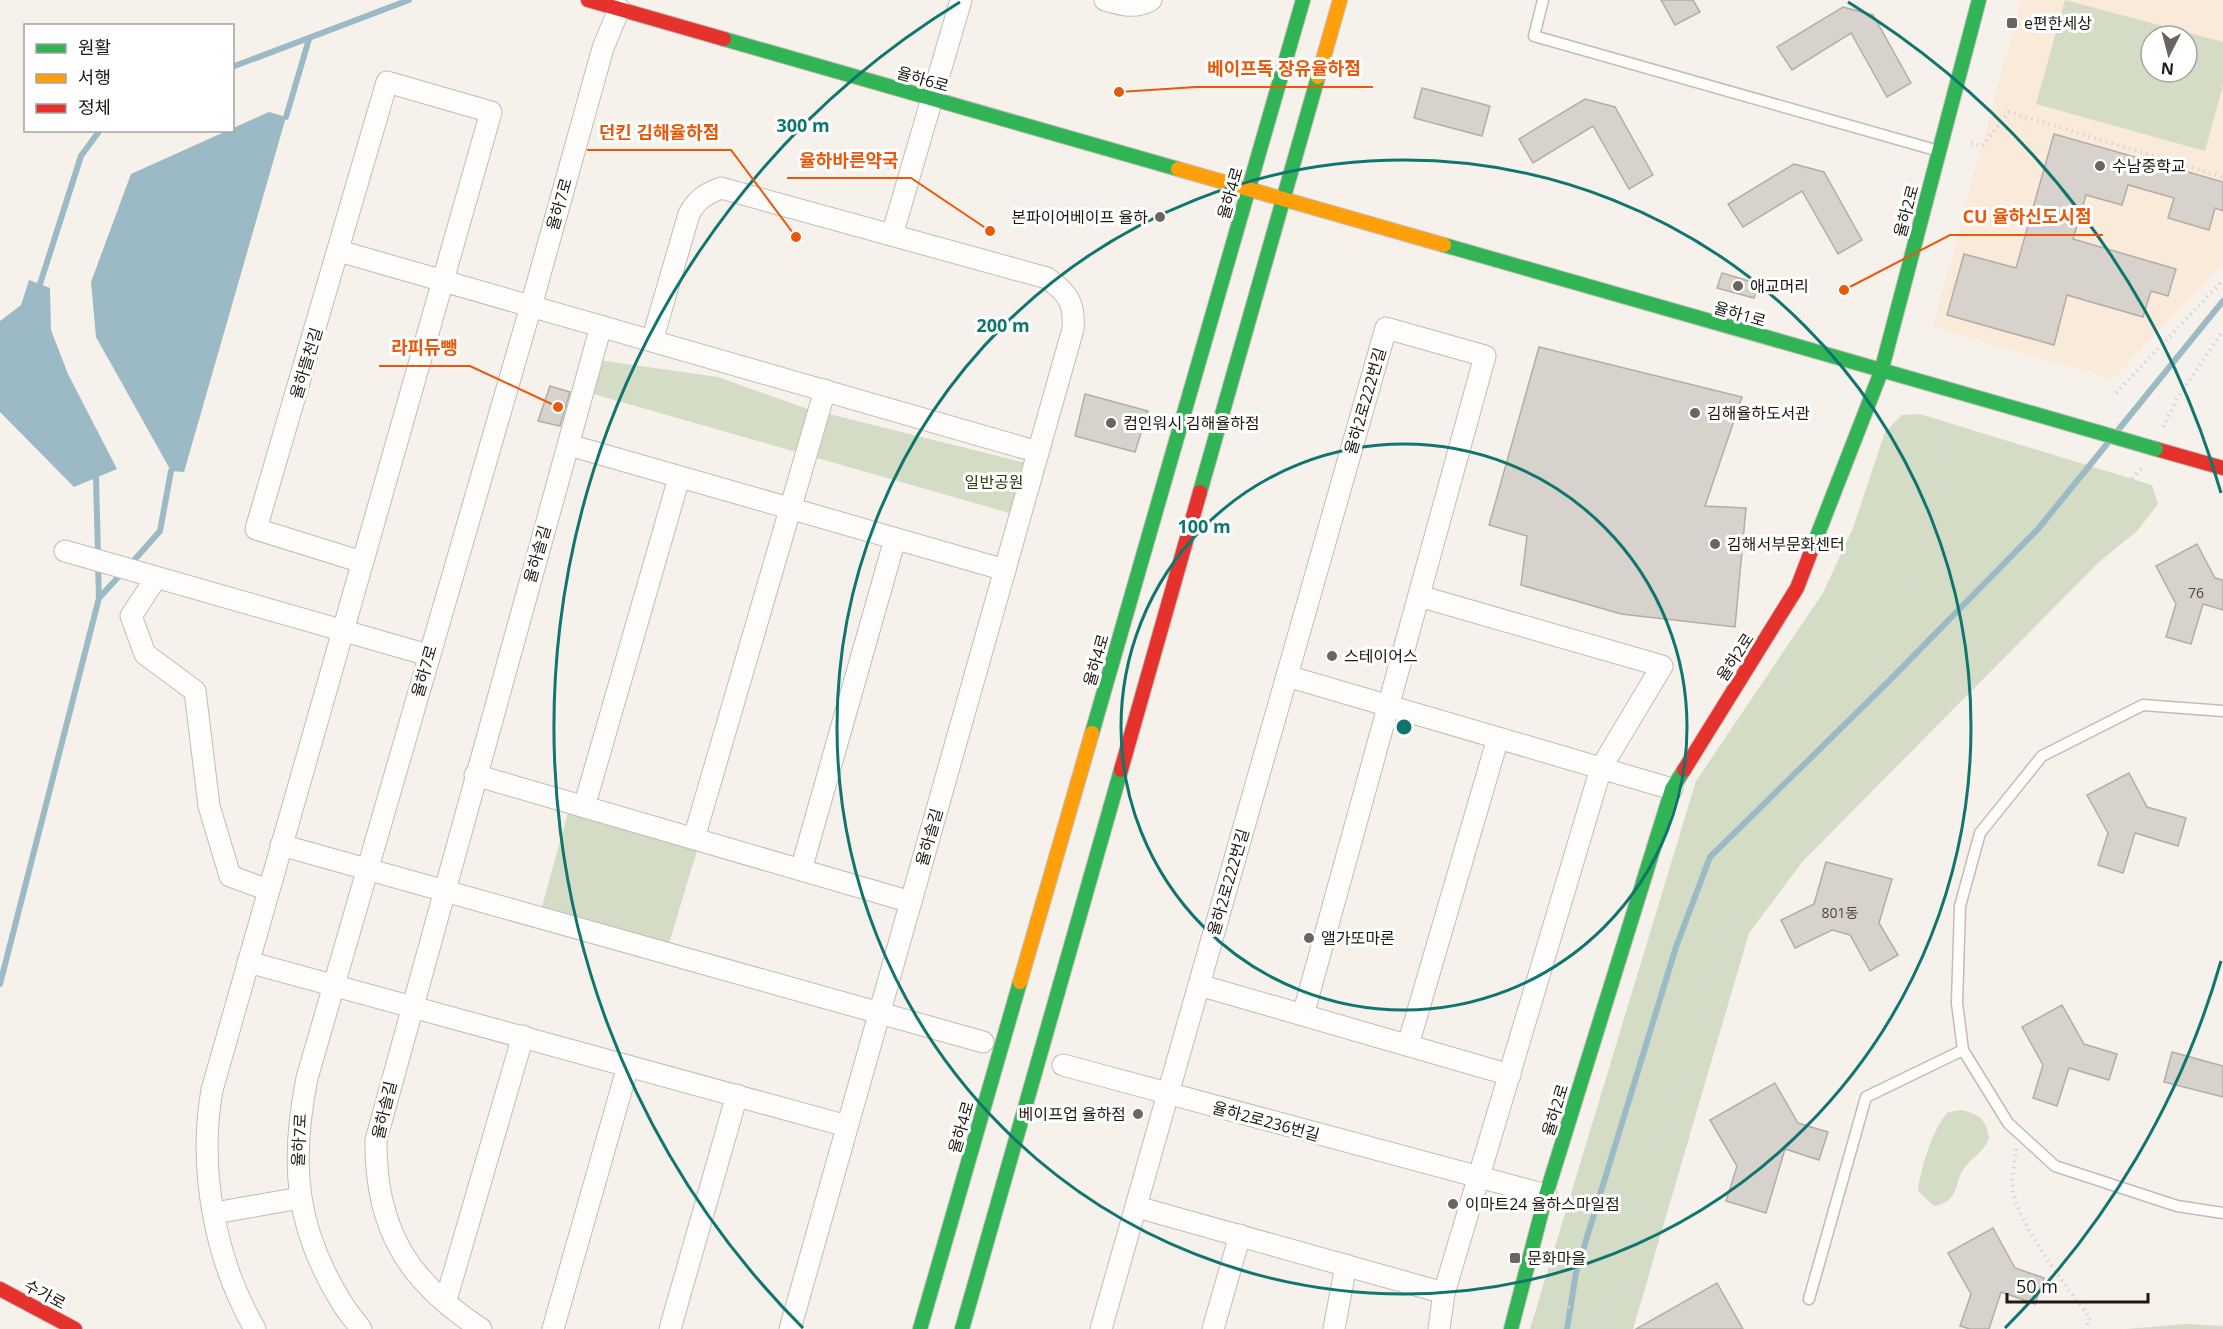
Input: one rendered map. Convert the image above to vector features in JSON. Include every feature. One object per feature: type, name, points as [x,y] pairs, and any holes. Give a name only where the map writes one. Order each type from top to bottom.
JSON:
[{"type":"street","name":"율하6로","points":[[588,0],[1248,190]]},
{"type":"street","points":[[892,235],[960,0]]},
{"type":"street","points":[[1105,0],[1125,6],[1142,5],[1151,0]]},
{"type":"street","name":"율하4로","points":[[920,1329],[1303,0]]},
{"type":"street","points":[[962,1329],[1340,0]]},
{"type":"street","name":"율하2로","points":[[1511,1329],[1546,1195],[1672,789],[1797,588],[1881,372],[1979,0]]},
{"type":"street","name":"율하7로","points":[[361,1329],[342,1304],[312,1243],[300,1198],[296,1167],[301,1108],[333,985],[531,306],[603,48],[619,9]]},
{"type":"street","name":"율하뜰천길","points":[[387,82],[491,112],[443,280],[362,562],[256,529],[387,82]]},
{"type":"street","name":"율하솔길","points":[[652,341],[689,214],[696,202],[706,194],[722,188],[1047,278],[1068,293],[1073,304],[1073,329],[790,1329]]},
{"type":"street","name":"율하1로","points":[[1248,190],[2223,468]]},
{"type":"street","points":[[339,251],[1038,452]]},
{"type":"street","name":"율하솔길","points":[[481,1329],[448,1307],[446,1300],[424,1283],[395,1243],[382,1209],[375,1174],[376,1140],[443,890],[601,326]]},
{"type":"street","name":"율하2로222번길","points":[[1167,1095],[1386,328],[1485,356],[1303,1015]]},
{"type":"street","points":[[694,838],[825,390]]},
{"type":"street","points":[[569,445],[1005,570]]},
{"type":"street","points":[[584,807],[679,478]]},
{"type":"street","points":[[801,870],[895,539]]},
{"type":"street","points":[[64,551],[428,656]]},
{"type":"street","points":[[255,1329],[244,1310],[226,1264],[215,1213],[206,1144],[207,1116],[212,1090],[362,562]]},
{"type":"street","points":[[156,578],[131,616],[145,654],[195,691],[209,806],[230,876],[268,890]]},
{"type":"street","points":[[1419,596],[1662,666],[1601,768],[1444,1293],[1439,1329]]},
{"type":"street","points":[[1287,676],[1672,789]]},
{"type":"street","points":[[1408,1045],[1498,738]]},
{"type":"street","points":[[475,775],[911,902]]},
{"type":"street","points":[[281,845],[983,1042]]},
{"type":"street","points":[[248,962],[848,1126]]},
{"type":"street","points":[[1199,985],[1510,1075]]},
{"type":"street","points":[[446,1300],[523,1036]]},
{"type":"street","name":"율하2로236번길","points":[[1063,1065],[1167,1095],[1546,1195]]},
{"type":"street","points":[[553,1329],[628,1066]]},
{"type":"street","points":[[670,1329],[737,1095]]},
{"type":"street","points":[[1101,1329],[1167,1095]]},
{"type":"street","points":[[215,1213],[300,1198]]},
{"type":"street","points":[[1137,1207],[1444,1293]]},
{"type":"street","points":[[1213,1329],[1240,1236]]},
{"type":"street","points":[[1334,1329],[1346,1265]]},
{"type":"street","name":"수가로","points":[[0,1288],[75,1329]]},
{"type":"lane","points":[[1543,0],[1534,36],[1939,151]]},
{"type":"lane","points":[[2223,711],[2143,705],[2042,756],[1980,833],[1960,906],[1957,1003],[1964,1050],[2008,1124],[2055,1166],[2177,1206],[2223,1214]]},
{"type":"lane","points":[[1809,1299],[1866,1097],[1964,1050]]},
{"type":"path","points":[[1971,143],[1982,146],[2009,112],[2223,177]]},
{"type":"path","points":[[2116,393],[2223,280]]},
{"type":"path","points":[[1608,1329],[1724,934],[1741,894],[1769,856],[2142,469],[2178,396],[2223,331]]},
{"type":"path","points":[[1784,662],[1800,731],[1817,722],[1840,694],[1876,666],[1880,617],[1907,589],[1937,500],[1937,424]]},
{"type":"path","points":[[2017,1132],[2013,1190],[2024,1219],[2067,1288],[2090,1317],[2086,1329]]},
{"type":"path","points":[[1545,1301],[1612,1318]]},
{"type":"shaded area","name":"수남중학교","points":[[2021,0],[2223,0],[2223,260],[2218,269],[2113,379],[1933,327]]},
{"type":"green space","points":[[2065,0],[2155,24],[2139,24],[2139,84],[2199,84],[2199,36],[2223,42],[2223,85],[2205,151],[2036,104]]},
{"type":"green space","name":"일반공원","points":[[591,359],[718,377],[805,408],[1034,465],[1020,516],[583,391]]},
{"type":"green space","points":[[1920,414],[2152,485],[2158,504],[2137,531],[2100,561],[1803,861],[1749,933],[1633,1329],[1530,1329],[1696,781],[1823,593],[1853,528],[1885,432],[1902,415]]},
{"type":"green space","points":[[570,805],[699,844],[667,950],[540,914]]},
{"type":"green space","points":[[1962,1110],[1984,1122],[1989,1138],[1984,1147],[1965,1167],[1952,1196],[1943,1204],[1934,1206],[1918,1191],[1925,1160],[1942,1120],[1948,1112]]},
{"type":"green space","points":[[2185,1324],[2223,1326],[2223,1329],[2126,1329]]},
{"type":"water","points":[[269,112],[286,117],[184,472],[171,471],[96,337],[91,282],[131,174],[224,132],[234,132],[234,128]]},
{"type":"water","points":[[29,280],[50,288],[51,330],[68,374],[117,469],[74,487],[0,412],[0,321],[21,305]]},
{"type":"building","points":[[1661,0],[1693,0],[1700,12],[1675,25]]},
{"type":"building","points":[[1843,7],[1873,15],[1911,83],[1887,97],[1851,33],[1792,70],[1777,47]]},
{"type":"building","points":[[1422,88],[1490,106],[1482,136],[1414,118]]},
{"type":"building","points":[[1585,99],[1615,107],[1653,175],[1629,189],[1593,126],[1533,163],[1519,139]]},
{"type":"building","points":[[2054,134],[2223,182],[2223,211],[2215,208],[2209,230],[2168,218],[2174,198],[2128,185],[2122,205],[2086,195],[2073,239],[2176,269],[2168,296],[2151,291],[2143,317],[2067,295],[2054,345],[1947,315],[1964,254],[2016,268]]},
{"type":"building","points":[[1794,164],[1824,172],[1862,240],[1838,254],[1802,191],[1743,227],[1728,204]]},
{"type":"building","name":"애교머리","points":[[1722,273],[1759,284],[1754,298],[1717,288]]},
{"type":"building","points":[[1539,347],[1742,397],[1705,506],[1746,508],[1735,627],[1621,614],[1521,585],[1527,536],[1489,525]]},
{"type":"building","points":[[550,386],[570,392],[560,426],[538,421]]},
{"type":"building","name":"컴인워시 김해율하점","points":[[1085,394],[1148,411],[1135,452],[1075,436]]},
{"type":"building","points":[[2197,544],[2215,578],[2223,580],[2223,610],[2203,604],[2191,644],[2166,637],[2176,604],[2156,566]]},
{"type":"building","points":[[2129,773],[2147,807],[2186,818],[2178,846],[2135,833],[2123,873],[2098,865],[2108,833],[2087,795]]},
{"type":"building","points":[[1826,862],[1892,879],[1879,923],[1898,955],[1870,971],[1850,935],[1832,930],[1795,948],[1781,920],[1814,904]]},
{"type":"building","points":[[2062,1005],[2084,1044],[2117,1054],[2109,1080],[2069,1068],[2057,1106],[2033,1098],[2043,1065],[2022,1027]]},
{"type":"building","points":[[2172,1052],[2223,1066],[2223,1097],[2164,1082]]},
{"type":"building","points":[[1775,1083],[1798,1123],[1828,1132],[1819,1160],[1785,1149],[1766,1213],[1726,1201],[1737,1166],[1710,1120]]},
{"type":"building","points":[[1993,1228],[2015,1268],[2044,1278],[2035,1304],[2001,1292],[1989,1329],[1970,1329],[1960,1326],[1971,1294],[1948,1253]]},
{"type":"building","points":[[1717,1283],[1743,1329],[1636,1329]]},
{"type":"waterway","points":[[234,66],[409,0]]},
{"type":"waterway","points":[[286,117],[309,39]]},
{"type":"waterway","points":[[40,284],[81,156],[99,132]]},
{"type":"waterway","points":[[2119,429],[2223,301]]},
{"type":"waterway","points":[[1567,1329],[1576,1273],[1676,947],[1710,857],[1889,681],[2038,529],[2107,444]]},
{"type":"waterway","points":[[129,566],[160,531],[171,471]]},
{"type":"waterway","points":[[96,478],[98,555]]},
{"type":"waterway","points":[[0,984],[99,598],[98,565]]},
{"type":"waterway","points":[[99,598],[122,573]]},
{"type":"traffic: fast","points":[[1092,733],[1303,0]]},
{"type":"traffic: fast","points":[[1812,549],[1881,372],[1979,0]]},
{"type":"traffic: fast","points":[[724,39],[1178,169]]},
{"type":"traffic: fast","points":[[1200,492],[1318,77]]},
{"type":"traffic: fast","points":[[1444,245],[2035,414]]},
{"type":"traffic: fast","points":[[2035,414],[2156,449]]},
{"type":"traffic: fast","points":[[962,1329],[1121,770]]},
{"type":"traffic: fast","points":[[1511,1329],[1546,1195],[1672,789],[1684,770]]},
{"type":"traffic: fast","points":[[920,1329],[1020,982]]},
{"type":"traffic: slow","points":[[1318,77],[1340,0]]},
{"type":"traffic: slow","points":[[1178,169],[1444,245]]},
{"type":"traffic: slow","points":[[1020,982],[1092,733]]},
{"type":"traffic: jam","points":[[588,0],[724,39]]},
{"type":"traffic: jam","points":[[2156,449],[2223,468]]},
{"type":"traffic: jam","points":[[1121,770],[1200,492]]},
{"type":"traffic: jam","points":[[1684,770],[1797,588],[1812,549]]},
{"type":"traffic: jam","points":[[0,1289],[75,1329]]},
{"type":"place","name":"e편한세상","points":[[2012,23]]},
{"type":"place","name":"베이프독 장유율하점","points":[[1119,92]]},
{"type":"place","name":"수남중학교","points":[[2100,166]]},
{"type":"place","name":"본파이어베이프 율하","points":[[1160,217]]},
{"type":"place","name":"율하바른약국","points":[[990,231]]},
{"type":"place","name":"던킨 김해율하점","points":[[796,237]]},
{"type":"place","name":"애교머리","points":[[1738,286]]},
{"type":"place","name":"CU 율하신도시점","points":[[1844,290]]},
{"type":"place","name":"라피듀뺑","points":[[558,407]]},
{"type":"place","name":"김해율하도서관","points":[[1695,413]]},
{"type":"place","name":"컴인워시 김해율하점","points":[[1111,423]]},
{"type":"place","name":"김해서부문화센터","points":[[1715,544]]},
{"type":"place","name":"스테이어스","points":[[1332,656]]},
{"type":"place","name":"앨가또마론","points":[[1309,938]]},
{"type":"place","name":"베이프업 율하점","points":[[1138,1114]]},
{"type":"place","name":"이마트24 율하스마일점","points":[[1453,1204]]},
{"type":"place","name":"문화마을","points":[[1515,1258]]}]
